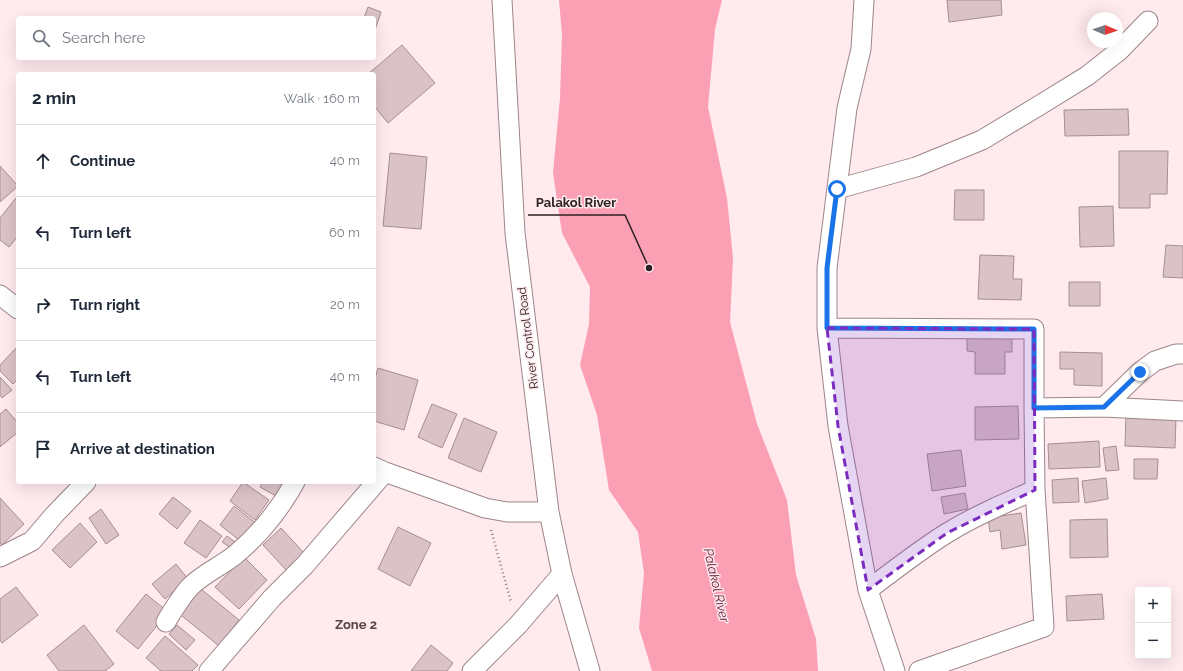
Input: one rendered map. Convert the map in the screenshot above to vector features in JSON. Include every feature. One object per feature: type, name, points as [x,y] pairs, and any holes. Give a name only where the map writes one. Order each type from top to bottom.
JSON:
[{"type":"street","name":"River Control Road","points":[[502,0],[515,233],[549,512],[562,574],[590,671]]},
{"type":"street","points":[[864,0],[861,49],[847,108],[827,268],[827,328],[838,426],[868,590],[895,671]]},
{"type":"street","points":[[837,189],[916,167],[982,140],[1087,76],[1120,50],[1148,21]]},
{"type":"street","points":[[0,295],[16,307]]},
{"type":"street","points":[[827,328],[1034,329],[1035,490],[1044,627],[919,671]]},
{"type":"street","points":[[1104,407],[1140,372],[1155,361],[1176,354],[1183,354]]},
{"type":"street","points":[[1034,408],[1104,407],[1183,411]]},
{"type":"street","points":[[379,469],[484,508],[507,512],[549,512]]},
{"type":"street","points":[[0,558],[32,541],[55,514],[84,484]]},
{"type":"street","points":[[166,622],[191,585],[235,555],[263,528],[294,484]]},
{"type":"street","points":[[209,671],[272,598],[305,565],[367,484]]},
{"type":"street","points":[[868,590],[913,556],[947,533],[989,510],[1035,490]]},
{"type":"street","points":[[472,671],[518,625],[562,574]]},
{"type":"path","points":[[484,508],[518,625]]},
{"type":"highlighted area","points":[[827,328],[1034,329],[1035,490],[947,533],[868,590],[838,426]]},
{"type":"water","points":[[559,0],[722,0],[715,29],[708,107],[727,198],[733,258],[730,322],[757,424],[787,500],[796,575],[816,639],[818,671],[652,671],[639,628],[644,573],[638,532],[609,490],[597,415],[580,365],[589,324],[590,287],[562,233],[553,173],[560,98],[562,35]]},
{"type":"building","points":[[947,0],[1001,0],[1002,15],[949,22]]},
{"type":"building","points":[[368,7],[381,12],[376,27],[376,16],[365,16]]},
{"type":"building","points":[[402,45],[435,83],[388,123],[376,108],[376,72],[370,72]]},
{"type":"building","points":[[1128,109],[1129,135],[1065,136],[1064,110]]},
{"type":"building","points":[[1119,151],[1168,151],[1167,194],[1150,194],[1150,208],[1119,208]]},
{"type":"building","points":[[390,153],[427,157],[421,229],[383,226]]},
{"type":"building","points":[[0,166],[16,184],[16,188],[0,202]]},
{"type":"building","points":[[955,190],[984,190],[984,220],[954,220]]},
{"type":"building","points":[[16,198],[16,238],[9,247],[0,240],[0,218]]},
{"type":"building","points":[[1113,206],[1114,246],[1080,247],[1079,207]]},
{"type":"building","points":[[1166,245],[1183,246],[1183,278],[1163,277]]},
{"type":"building","points":[[980,255],[1014,256],[1013,279],[1022,279],[1021,300],[978,299]]},
{"type":"building","points":[[1069,282],[1100,282],[1100,306],[1069,306]]},
{"type":"building","points":[[967,335],[1012,336],[1012,352],[1005,352],[1005,374],[975,374],[975,352],[967,351]]},
{"type":"building","points":[[16,348],[16,380],[13,384],[0,371],[0,365]]},
{"type":"building","points":[[1060,352],[1102,353],[1102,386],[1074,385],[1074,369],[1060,369]]},
{"type":"building","points":[[378,368],[418,380],[404,430],[376,422],[376,375]]},
{"type":"building","points":[[0,377],[12,390],[2,398],[0,395]]},
{"type":"building","points":[[432,404],[457,414],[442,448],[418,437]]},
{"type":"building","points":[[1018,406],[1019,439],[975,440],[975,407]]},
{"type":"building","points":[[6,409],[16,421],[16,434],[0,447],[0,414]]},
{"type":"building","points":[[1126,414],[1176,416],[1175,448],[1125,446]]},
{"type":"building","points":[[464,418],[497,432],[481,472],[448,458]]},
{"type":"building","points":[[1099,441],[1100,467],[1049,469],[1048,444]]},
{"type":"building","points":[[1116,446],[1119,470],[1106,471],[1103,448]]},
{"type":"building","points":[[961,450],[966,486],[932,491],[927,454]]},
{"type":"building","points":[[1134,459],[1158,459],[1157,479],[1134,479]]},
{"type":"building","points":[[1078,478],[1079,502],[1053,503],[1052,480]]},
{"type":"building","points":[[1106,478],[1108,499],[1085,503],[1082,481]]},
{"type":"building","points":[[242,484],[246,484],[269,500],[255,520],[230,501]]},
{"type":"building","points":[[262,484],[292,484],[283,500],[260,487]]},
{"type":"building","points":[[965,493],[968,509],[944,514],[941,497]]},
{"type":"building","points":[[173,497],[191,511],[177,529],[159,514]]},
{"type":"building","points":[[0,498],[24,524],[2,545],[0,543]]},
{"type":"building","points":[[234,506],[257,524],[243,543],[220,525]]},
{"type":"building","points":[[101,509],[119,535],[106,544],[89,518]]},
{"type":"building","points":[[1021,513],[1026,545],[1002,549],[1000,530],[990,532],[988,518]]},
{"type":"building","points":[[1107,519],[1108,557],[1070,558],[1070,520]]},
{"type":"building","points":[[200,520],[222,536],[206,558],[184,543]]},
{"type":"building","points":[[80,523],[97,542],[70,568],[52,550]]},
{"type":"building","points":[[398,527],[431,543],[410,586],[378,569]]},
{"type":"building","points":[[281,528],[304,553],[286,570],[263,545]]},
{"type":"building","points":[[227,536],[238,544],[234,550],[222,542]]},
{"type":"building","points":[[244,557],[267,580],[239,609],[215,587]]},
{"type":"building","points":[[176,564],[188,579],[165,599],[152,584]]},
{"type":"building","points":[[196,585],[239,620],[219,646],[176,611]]},
{"type":"building","points":[[16,587],[38,615],[2,643],[0,640],[0,599]]},
{"type":"building","points":[[146,594],[168,612],[138,649],[116,631]]},
{"type":"building","points":[[1102,594],[1104,619],[1067,621],[1066,596]]},
{"type":"building","points":[[84,625],[114,664],[105,671],[59,671],[47,655]]},
{"type":"building","points":[[177,625],[195,640],[186,650],[169,634]]},
{"type":"building","points":[[165,636],[198,665],[192,671],[161,671],[146,658]]},
{"type":"building","points":[[431,645],[453,663],[447,671],[411,671]]},
{"type":"place","name":"Palakol River","points":[[649,268]]},
{"type":"district","name":"Zone 2","points":[[356,624]]},
{"type":"route","points":[[837,189],[827,268],[827,328],[1034,329],[1034,408],[1104,407],[1140,372]]}]
